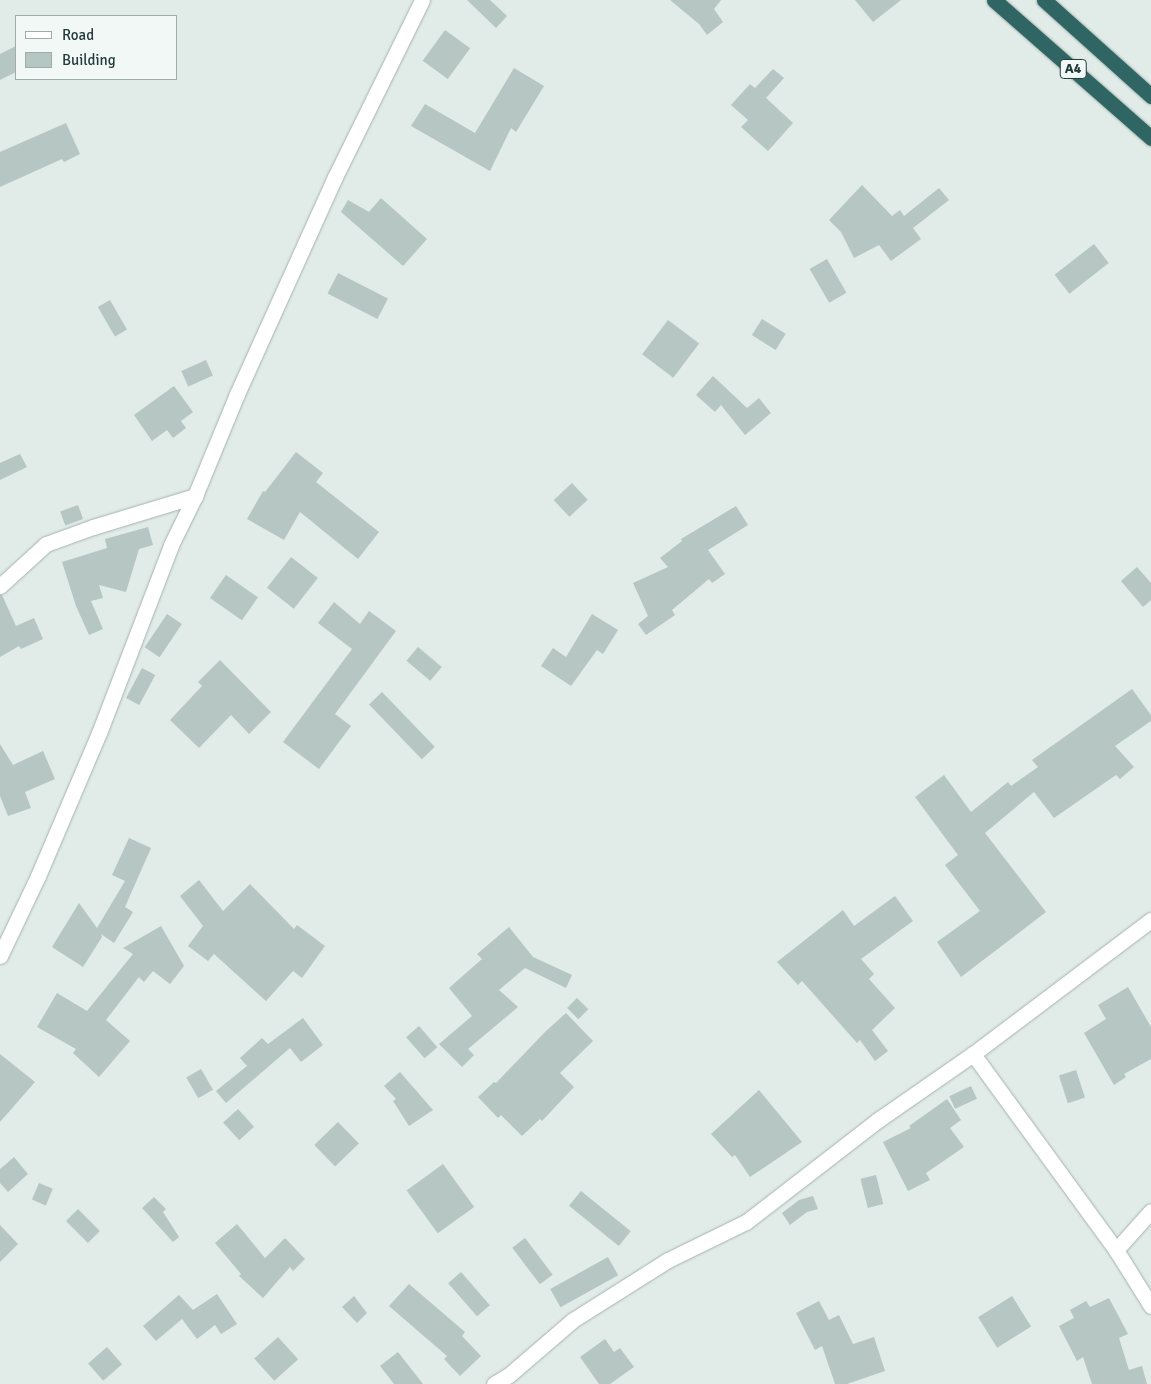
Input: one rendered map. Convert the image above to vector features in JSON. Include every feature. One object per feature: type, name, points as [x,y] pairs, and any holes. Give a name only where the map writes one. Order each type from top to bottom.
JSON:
[{"type":"highway","name":"A4","points":[[994,0],[1151,138]]},
{"type":"highway","name":"A4","points":[[1044,0],[1151,96]]},
{"type":"street","points":[[0,956],[38,876],[100,733],[171,545],[195,496],[238,394],[335,177],[422,0]]},
{"type":"street","points":[[0,586],[46,544],[93,527],[195,496]]},
{"type":"street","points":[[494,1384],[509,1375],[573,1320],[668,1260],[746,1222],[878,1120],[973,1054],[1151,920]]},
{"type":"street","points":[[973,1054],[1116,1250],[1151,1306]]},
{"type":"street","points":[[1116,1250],[1151,1211]]},
{"type":"building","points":[[467,0],[490,0],[507,16],[496,28]]},
{"type":"building","points":[[670,0],[721,0],[714,9],[723,22],[707,35],[699,24]]},
{"type":"building","points":[[855,0],[901,0],[873,22]]},
{"type":"building","points":[[445,30],[470,48],[448,79],[423,61]]},
{"type":"building","points":[[15,46],[15,72],[0,80],[0,54]]},
{"type":"building","points":[[514,68],[544,86],[516,132],[511,128],[490,171],[411,126],[425,104],[475,133]]},
{"type":"building","points":[[773,69],[784,78],[766,98],[793,123],[768,151],[741,127],[748,120],[731,105],[750,84],[755,88]]},
{"type":"building","points":[[66,123],[80,154],[64,162],[62,159],[0,187],[0,152]]},
{"type":"building","points":[[862,185],[892,216],[900,210],[904,216],[939,188],[949,200],[913,228],[921,239],[891,261],[879,245],[854,258],[841,232],[829,220]]},
{"type":"building","points":[[381,198],[427,239],[403,266],[341,212],[348,200],[369,212]]},
{"type":"building","points":[[1094,244],[1109,263],[1069,294],[1055,275]]},
{"type":"building","points":[[827,259],[846,293],[829,303],[810,269]]},
{"type":"building","points":[[338,273],[388,298],[377,319],[328,293]]},
{"type":"building","points":[[110,300],[127,329],[115,336],[98,307]]},
{"type":"building","points":[[762,319],[786,334],[776,350],[752,335]]},
{"type":"building","points":[[668,320],[699,343],[673,378],[642,354]]},
{"type":"building","points":[[206,360],[213,376],[188,387],[181,371]]},
{"type":"building","points":[[713,376],[747,408],[759,398],[771,413],[745,435],[721,405],[715,412],[696,395]]},
{"type":"building","points":[[174,386],[193,412],[181,421],[186,428],[173,438],[167,430],[152,441],[134,415]]},
{"type":"building","points":[[296,452],[323,473],[316,482],[379,532],[358,559],[300,512],[284,540],[247,519],[263,491],[265,492]]},
{"type":"building","points":[[20,454],[27,467],[0,480],[0,463]]},
{"type":"building","points":[[572,483],[588,500],[569,517],[554,500]]},
{"type":"building","points":[[78,505],[83,519],[65,526],[60,511]]},
{"type":"building","points":[[736,506],[748,525],[708,550],[725,574],[712,583],[709,579],[672,610],[675,615],[646,635],[638,624],[648,616],[633,583],[668,567],[660,558],[682,541],[681,539]]},
{"type":"building","points":[[148,527],[153,545],[139,549],[126,592],[99,585],[103,598],[91,601],[103,629],[89,635],[76,606],[62,562],[107,548],[105,539]]},
{"type":"building","points":[[291,557],[318,578],[294,609],[267,588]]},
{"type":"building","points":[[1137,567],[1151,583],[1151,600],[1143,607],[1121,581]]},
{"type":"building","points":[[226,575],[258,597],[242,620],[210,598]]},
{"type":"building","points":[[0,595],[2,595],[16,626],[34,618],[43,639],[21,649],[19,646],[0,657]]},
{"type":"building","points":[[334,602],[360,624],[369,611],[396,631],[335,714],[351,726],[319,769],[283,742],[352,649],[318,623]]},
{"type":"building","points":[[167,614],[182,624],[160,657],[145,647]]},
{"type":"building","points":[[592,614],[618,630],[603,654],[597,650],[571,686],[541,666],[553,648],[566,657]]},
{"type":"building","points":[[418,647],[442,667],[430,681],[406,661]]},
{"type":"building","points":[[220,660],[271,712],[249,734],[231,715],[199,748],[170,720],[202,686],[198,682]]},
{"type":"building","points":[[142,668],[155,675],[139,705],[126,698]]},
{"type":"building","points":[[1132,689],[1151,715],[1151,721],[1115,746],[1134,767],[1120,779],[1116,775],[1054,818],[1034,792],[985,833],[1046,912],[961,977],[937,942],[980,911],[945,865],[958,855],[915,797],[944,775],[971,812],[1008,782],[1011,786],[1038,767],[1032,760]]},
{"type":"building","points":[[382,692],[435,747],[422,759],[369,705]]},
{"type":"building","points":[[0,744],[13,765],[43,751],[55,779],[25,792],[31,808],[8,816],[0,796]]},
{"type":"building","points":[[129,838],[151,848],[125,907],[133,912],[114,943],[101,934],[102,937],[83,967],[52,947],[79,903],[97,928],[125,881],[112,875]]},
{"type":"building","points":[[199,880],[223,911],[250,884],[294,929],[297,925],[325,946],[302,978],[293,971],[266,1001],[214,954],[208,961],[188,946],[203,926],[180,896]]},
{"type":"building","points":[[895,896],[913,921],[861,959],[874,974],[869,979],[895,1008],[872,1030],[888,1051],[875,1061],[860,1040],[857,1043],[802,981],[798,985],[777,962],[843,910],[854,926]]},
{"type":"building","points":[[161,926],[184,966],[170,984],[153,971],[144,982],[139,977],[106,1020],[130,1041],[99,1077],[73,1053],[76,1049],[37,1027],[57,993],[87,1011],[133,954],[123,948]]},
{"type":"building","points":[[509,927],[533,957],[572,975],[566,988],[525,968],[499,990],[518,1007],[468,1049],[474,1055],[462,1067],[439,1044],[472,1016],[449,988],[482,959],[477,954]]},
{"type":"building","points":[[1128,987],[1151,1027],[1151,1059],[1124,1074],[1126,1077],[1114,1085],[1084,1033],[1106,1019],[1098,1005]]},
{"type":"building","points":[[577,998],[588,1009],[578,1019],[567,1008]]},
{"type":"building","points":[[566,1013],[593,1041],[560,1073],[574,1087],[542,1121],[540,1119],[522,1136],[501,1115],[498,1118],[478,1097],[494,1082],[496,1083]]},
{"type":"building","points":[[303,1018],[323,1045],[301,1062],[290,1048],[226,1103],[216,1091],[247,1066],[240,1058],[262,1038],[268,1044]]},
{"type":"building","points":[[419,1026],[437,1047],[425,1058],[406,1037]]},
{"type":"building","points":[[0,1054],[35,1082],[0,1122]]},
{"type":"building","points":[[201,1069],[213,1090],[198,1098],[186,1078]]},
{"type":"building","points":[[1076,1070],[1085,1098],[1068,1103],[1059,1076]]},
{"type":"building","points":[[400,1072],[433,1110],[409,1126],[393,1101],[396,1099],[384,1086]]},
{"type":"building","points":[[971,1086],[977,1099],[955,1109],[949,1096]]},
{"type":"building","points":[[759,1090],[802,1142],[750,1177],[735,1155],[732,1157],[711,1134]]},
{"type":"building","points":[[947,1099],[961,1120],[950,1128],[964,1147],[926,1173],[930,1180],[908,1191],[883,1142],[911,1128],[909,1126]]},
{"type":"building","points":[[238,1109],[254,1127],[239,1140],[223,1122]]},
{"type":"building","points":[[338,1122],[359,1144],[335,1167],[314,1145]]},
{"type":"building","points":[[14,1157],[28,1174],[8,1192],[0,1183],[0,1169]]},
{"type":"building","points":[[443,1164],[474,1207],[438,1233],[407,1190]]},
{"type":"building","points":[[876,1175],[883,1204],[868,1208],[860,1179]]},
{"type":"building","points":[[39,1183],[53,1189],[46,1205],[32,1200]]},
{"type":"building","points":[[581,1191],[631,1231],[619,1246],[569,1206]]},
{"type":"building","points":[[813,1196],[818,1209],[807,1212],[790,1225],[782,1213],[799,1200]]},
{"type":"building","points":[[154,1197],[166,1209],[163,1212],[179,1237],[173,1242],[142,1208]]},
{"type":"building","points":[[78,1209],[100,1231],[88,1243],[66,1221]]},
{"type":"building","points":[[237,1224],[265,1258],[285,1238],[305,1259],[293,1271],[290,1267],[263,1298],[239,1276],[241,1274],[215,1243]]},
{"type":"building","points":[[0,1225],[18,1244],[0,1262]]},
{"type":"building","points":[[525,1238],[553,1275],[540,1284],[512,1248]]},
{"type":"building","points":[[608,1257],[618,1275],[560,1307],[550,1289]]},
{"type":"building","points":[[461,1272],[490,1305],[477,1316],[448,1283]]},
{"type":"building","points":[[409,1284],[465,1332],[462,1336],[481,1356],[460,1376],[444,1359],[447,1356],[389,1306]]},
{"type":"building","points":[[217,1294],[237,1324],[221,1334],[215,1325],[197,1339],[182,1319],[156,1341],[143,1326],[179,1295],[193,1310]]},
{"type":"building","points":[[354,1296],[367,1313],[357,1323],[342,1307]]},
{"type":"building","points":[[1012,1296],[1031,1327],[997,1348],[978,1317]]},
{"type":"building","points":[[1109,1298],[1128,1334],[1119,1338],[1129,1370],[1142,1366],[1147,1384],[1092,1384],[1083,1357],[1077,1361],[1059,1326],[1074,1318],[1070,1310],[1086,1301],[1090,1307]]},
{"type":"building","points":[[819,1301],[829,1320],[839,1315],[853,1344],[874,1337],[885,1371],[847,1384],[835,1384],[822,1346],[815,1350],[796,1313]]},
{"type":"building","points":[[278,1337],[298,1359],[274,1381],[254,1358]]},
{"type":"building","points":[[605,1339],[614,1352],[620,1348],[634,1367],[610,1384],[599,1384],[580,1357]]},
{"type":"building","points":[[107,1347],[122,1364],[103,1381],[88,1363]]},
{"type":"building","points":[[398,1352],[423,1384],[394,1384],[380,1366]]}]
